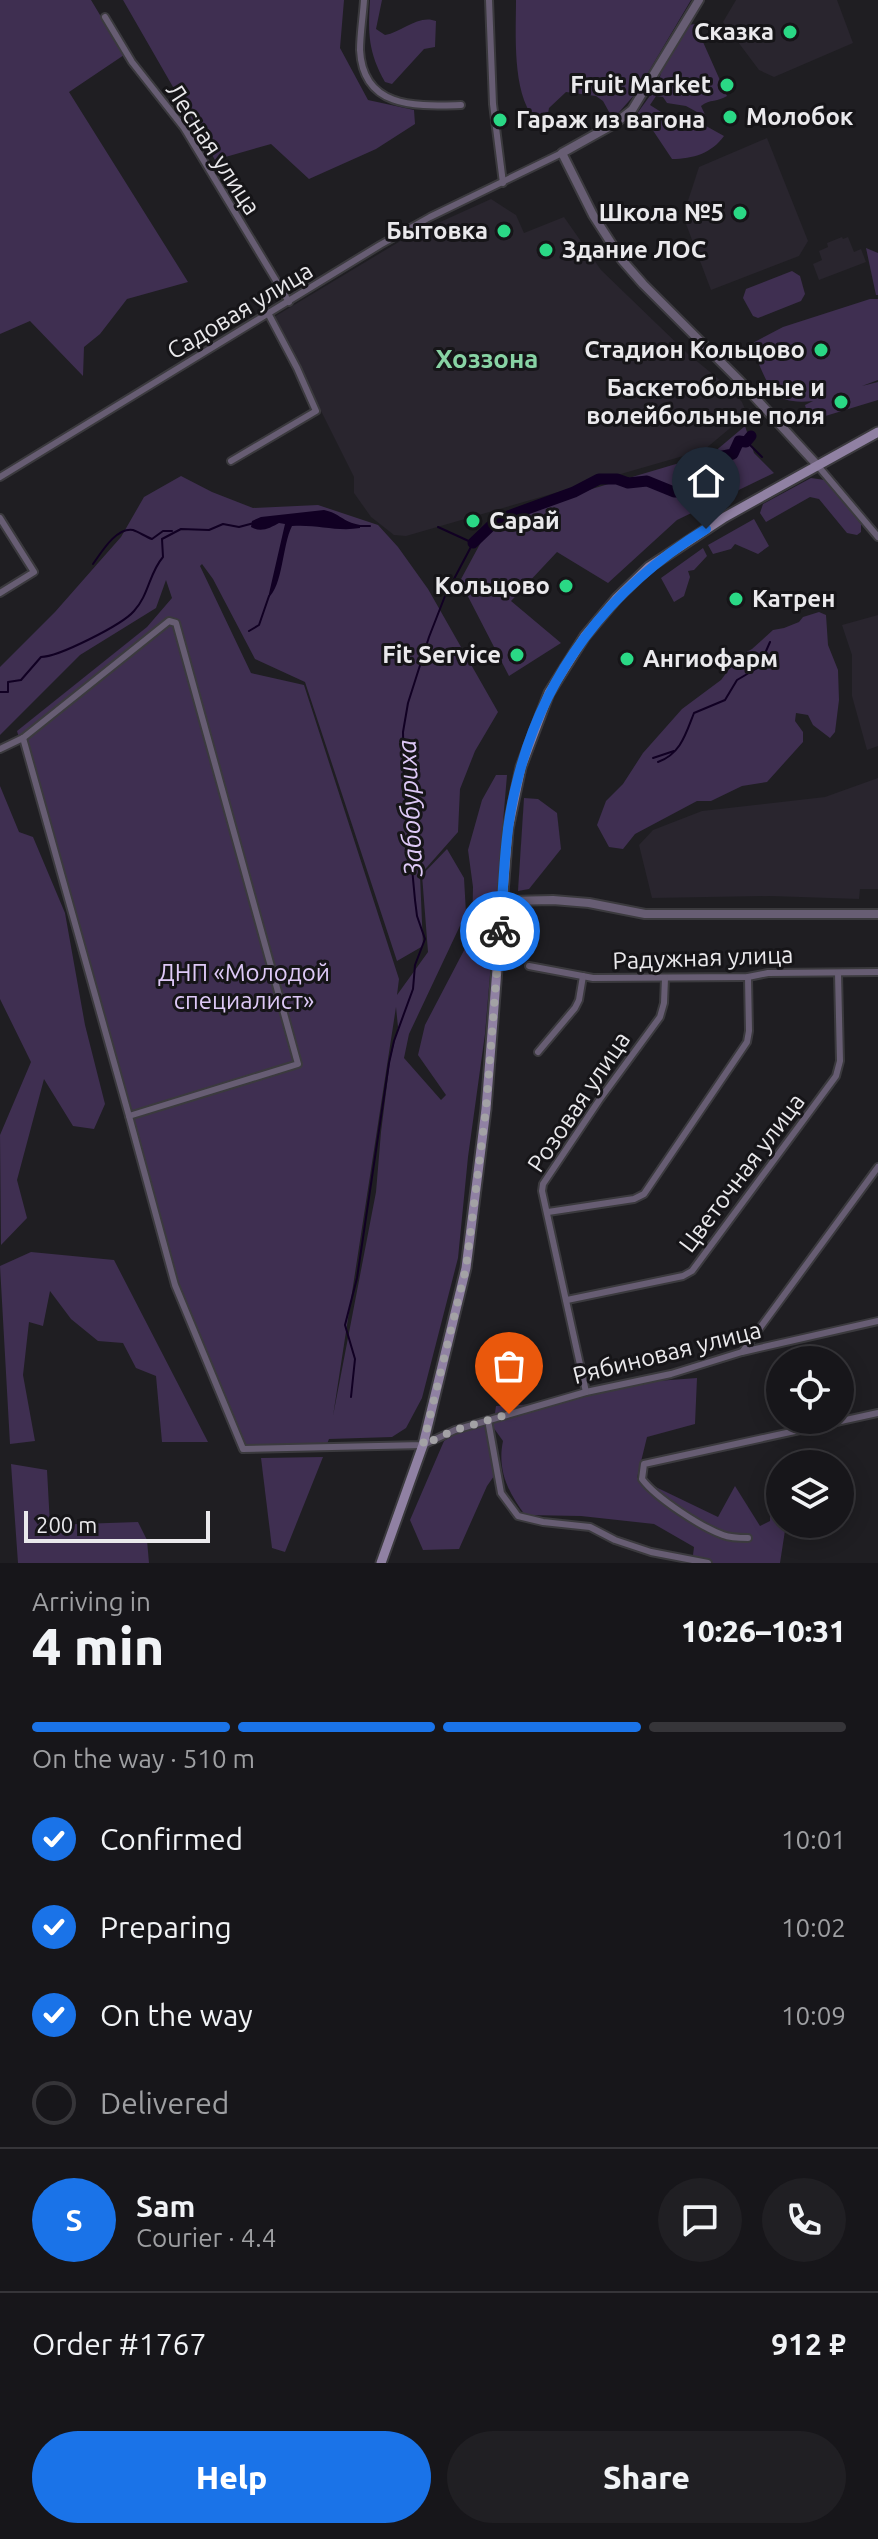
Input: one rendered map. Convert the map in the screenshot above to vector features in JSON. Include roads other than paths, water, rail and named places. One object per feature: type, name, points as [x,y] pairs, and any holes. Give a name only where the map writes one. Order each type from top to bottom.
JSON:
[{"type":"main road","points":[[381,1563],[423,1445],[466,1268],[486,1109],[508,829],[521,767],[549,693],[585,636],[649,567],[725,517],[878,432]]},
{"type":"street","points":[[364,0],[360,51],[363,67],[371,83],[383,96],[411,105],[461,105]]},
{"type":"street","points":[[489,0],[493,104],[503,183]]},
{"type":"street","points":[[699,0],[632,110],[614,124],[562,153],[593,215],[622,260],[749,390],[878,537]]},
{"type":"street","name":"Лесная улица","points":[[105,17],[132,62],[184,128],[289,302]]},
{"type":"street","name":"Садовая улица","points":[[0,477],[380,245],[562,153]]},
{"type":"street","points":[[231,461],[316,411],[269,315]]},
{"type":"street","points":[[0,518],[34,572],[0,593]]},
{"type":"street","points":[[0,749],[23,738],[169,621],[176,623],[298,1064],[129,1116]]},
{"type":"street","points":[[23,738],[175,1285],[243,1449],[423,1445]]},
{"type":"street","points":[[502,901],[565,901],[645,914],[878,914]]},
{"type":"street","name":"Радужная улица","points":[[529,966],[583,976],[665,978],[878,972]]},
{"type":"street","name":"Цветочная улица","points":[[567,1300],[683,1276],[692,1271],[836,1076],[840,1061],[838,973]]},
{"type":"street","points":[[538,1052],[575,1008],[583,976]]},
{"type":"street","points":[[548,1212],[634,1199],[644,1194],[747,1042],[748,977]]},
{"type":"street","name":"Розовая улица","points":[[586,1392],[542,1191],[545,1179],[660,1017],[665,978]]},
{"type":"street","points":[[742,1352],[878,1167]]},
{"type":"street","points":[[874,1322],[878,1313]]},
{"type":"street","name":"Рябиновая улица","points":[[423,1445],[455,1430],[586,1392],[671,1374],[742,1352],[874,1322]]},
{"type":"street","points":[[748,1538],[719,1534],[659,1495],[642,1479],[644,1464],[878,1413]]},
{"type":"street","points":[[488,1420],[501,1493],[518,1516],[590,1527],[615,1540],[651,1552],[708,1563]]},
{"type":"waterway","name":"Забобуриха","points":[[473,543],[497,520],[574,492],[599,479],[617,479],[628,483],[647,481],[674,492],[683,492],[713,469],[718,457],[733,454],[739,441],[746,442],[751,436]]},
{"type":"waterway","points":[[746,441],[762,457]]},
{"type":"waterway","points":[[0,692],[8,692],[8,682],[21,680],[41,657],[89,639],[134,611],[163,557],[162,539],[181,529],[209,530],[223,524],[239,527],[254,523]]},
{"type":"waterway","points":[[360,526],[370,526]]},
{"type":"waterway","name":"Забобуриха","points":[[351,1397],[355,1359],[345,1325],[357,1278],[389,1063],[413,989],[415,965],[425,939],[415,900],[404,783],[403,732],[408,703],[429,637],[445,596],[473,543],[438,527]]},
{"type":"waterway","points":[[93,564],[121,532],[133,530],[152,539],[163,531],[172,531]]},
{"type":"waterway","points":[[249,631],[259,625],[269,596]]},
{"type":"waterway","points":[[658,762],[677,748],[694,713],[725,700],[737,680],[759,667],[770,642]]},
{"type":"waterway","points":[[653,758],[674,751]]},
{"type":"place","name":"Сказка","points":[[790,32]]},
{"type":"place","name":"Fruit Market","points":[[727,85]]},
{"type":"place","name":"Молобок","points":[[730,117]]},
{"type":"place","name":"Гараж из вагона","points":[[500,120]]},
{"type":"place","name":"Школа №5","points":[[740,213]]},
{"type":"place","name":"Бытовка","points":[[504,231]]},
{"type":"place","name":"Здание ЛОС","points":[[546,250]]},
{"type":"place","name":"Стадион Кольцово","points":[[821,350]]},
{"type":"place","name":"Баскетобольные и волейбольные поля","points":[[841,402]]},
{"type":"place","name":"Сарай","points":[[473,521]]},
{"type":"place","name":"Кольцово","points":[[566,586]]},
{"type":"place","name":"Катрен","points":[[736,599]]},
{"type":"place","name":"Fit Service","points":[[517,655]]},
{"type":"place","name":"Ангиофарм","points":[[627,659]]},
{"type":"district","name":"Хоззона","points":[[487,359]]},
{"type":"park label","name":"ДНП «Молодой специалист»","points":[[244,987]]}]
